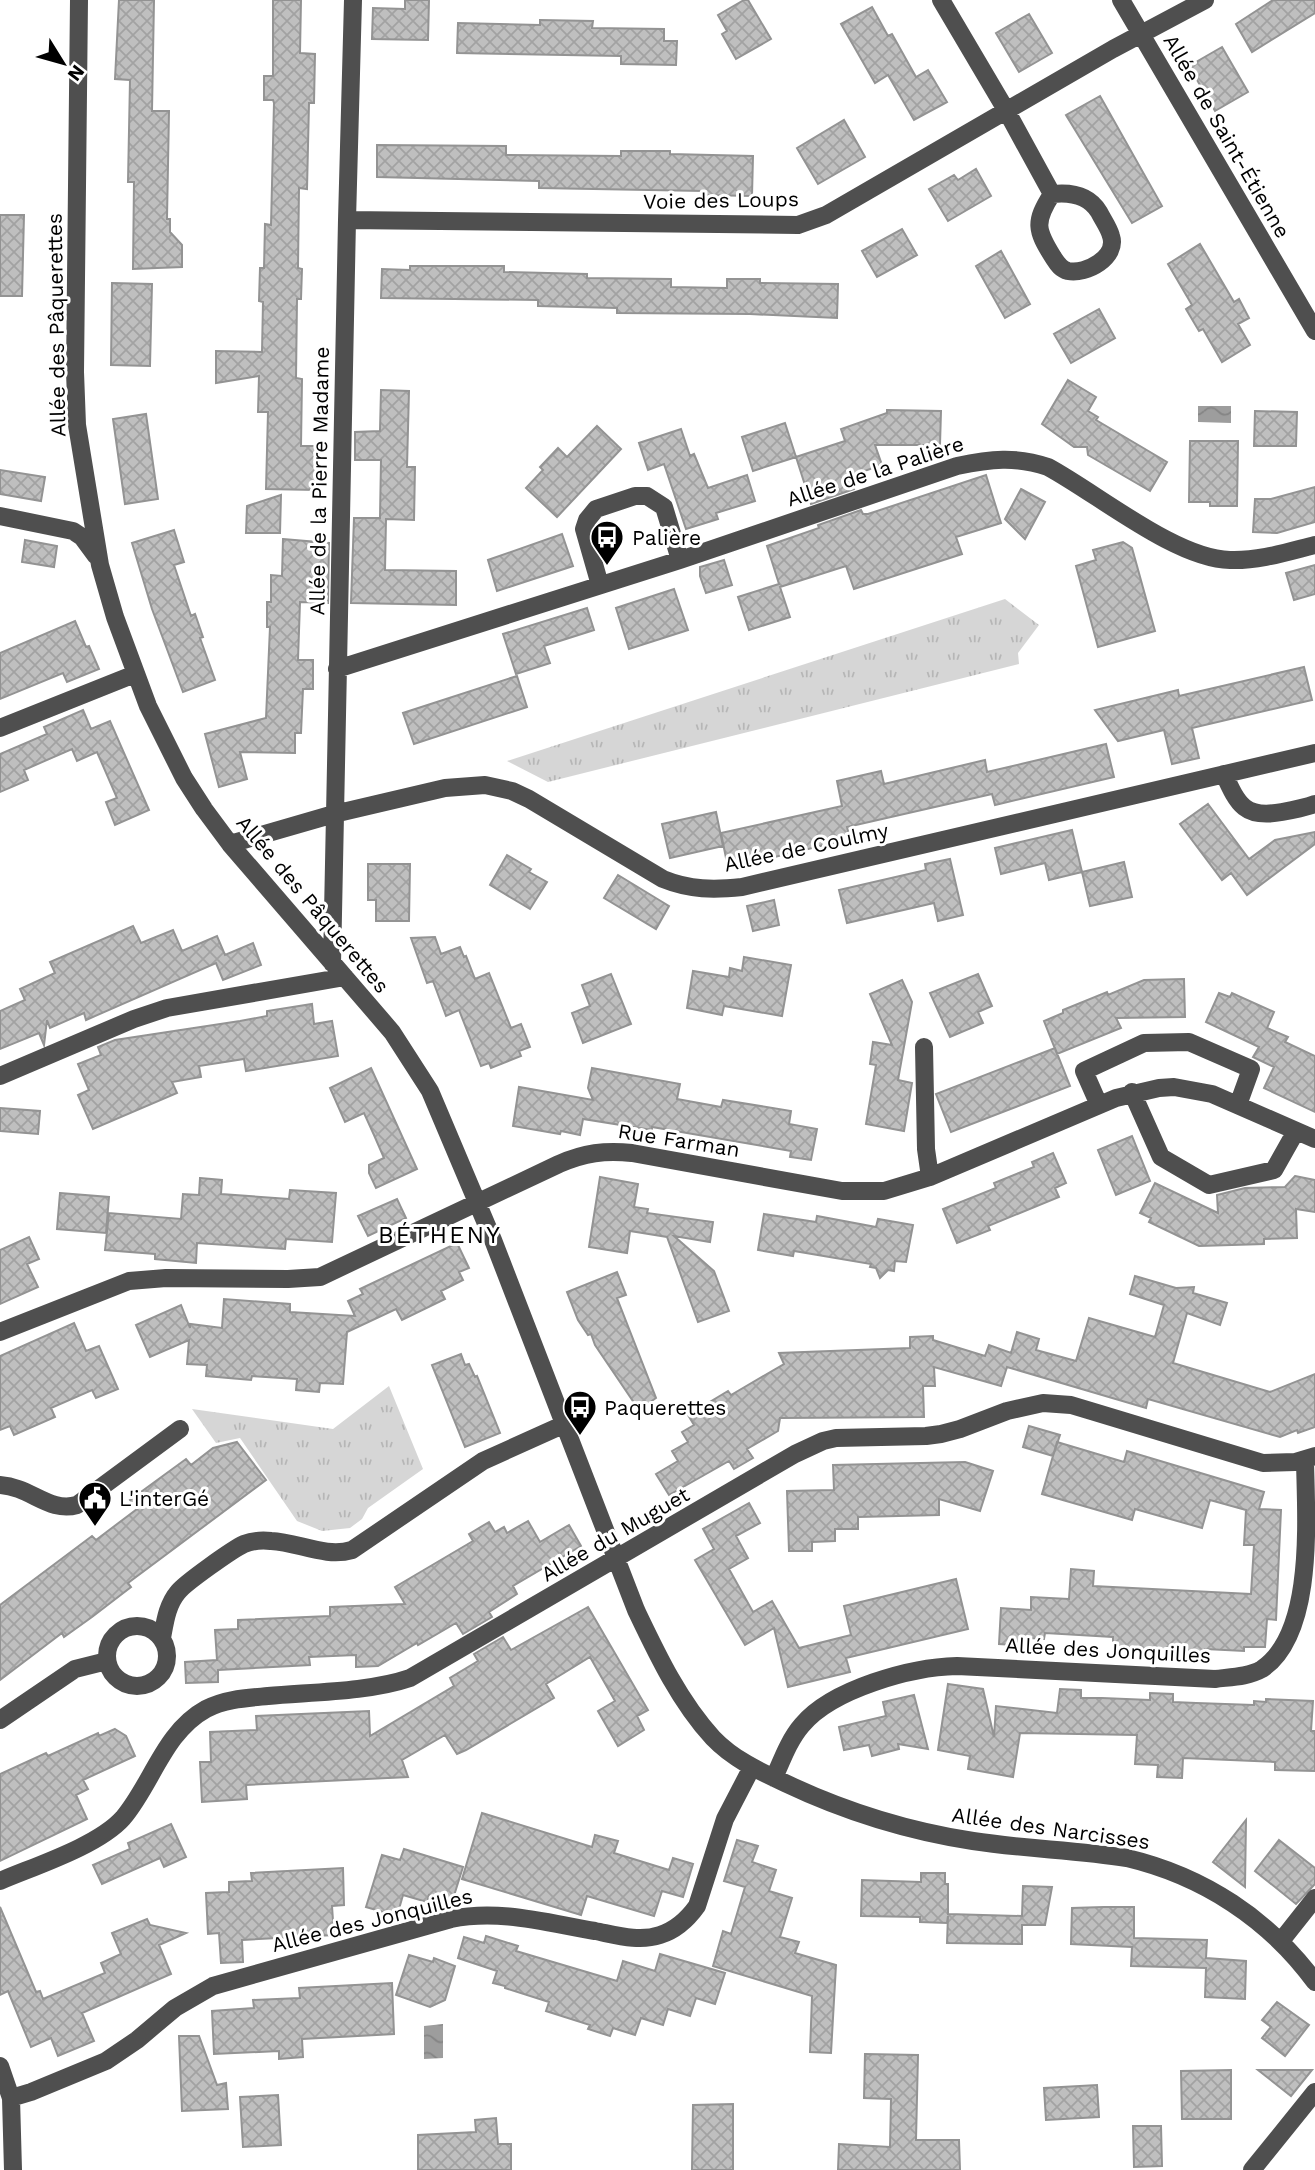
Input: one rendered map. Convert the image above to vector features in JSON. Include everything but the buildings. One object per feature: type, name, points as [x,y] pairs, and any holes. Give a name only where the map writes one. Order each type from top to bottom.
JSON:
[{"type":"street","name":"Allée des Pâquerettes","points":[[79,0],[75,399],[80,453],[100,565],[135,674],[152,716],[184,778],[230,844],[392,1032],[419,1072],[446,1124],[616,1560],[652,1643],[679,1692],[713,1738],[752,1767]]},
{"type":"street","name":"Allée de la Pierre Madame","points":[[332,963],[354,0]]},
{"type":"street","points":[[941,0],[1052,194]]},
{"type":"street","name":"Allée de Saint-Étienne","points":[[1121,0],[1315,331]]},
{"type":"street","name":"Voie des Loups","points":[[347,220],[798,225],[826,215],[1006,110],[1205,0]]},
{"type":"street","points":[[1067,192],[1096,206],[1112,237],[1111,248],[1106,256],[1093,267],[1069,271],[1060,267],[1040,236],[1038,225],[1042,211],[1052,194],[1067,192]]},
{"type":"street","name":"Allée de la Palière","points":[[338,668],[680,560],[957,466],[997,458],[1030,461],[1048,467],[1165,538],[1206,556],[1226,560],[1251,560],[1315,545]]},
{"type":"street","points":[[600,585],[584,529],[587,520],[596,509],[635,496],[647,496],[664,507],[680,560]]},
{"type":"street","points":[[0,516],[73,531],[90,545],[100,565]]},
{"type":"street","points":[[0,727],[135,674]]},
{"type":"street","name":"Allée de Coulmy","points":[[230,844],[334,814],[445,788],[471,785],[499,787],[529,799],[663,879],[688,888],[719,890],[742,887],[1315,753]]},
{"type":"street","points":[[1224,774],[1243,808],[1253,814],[1264,815],[1315,804]]},
{"type":"street","points":[[0,1076],[134,1019],[167,1008],[345,977]]},
{"type":"street","points":[[1099,1105],[1084,1071],[1144,1043],[1189,1042],[1251,1069],[1238,1105]]},
{"type":"street","points":[[924,1047],[926,1149],[930,1177]]},
{"type":"street","name":"Rue Farman","points":[[0,1332],[130,1281],[166,1278],[320,1277],[568,1160],[597,1152],[632,1153],[842,1191],[884,1191],[930,1177],[1099,1105],[1159,1087],[1212,1094],[1315,1139]]},
{"type":"street","points":[[1132,1093],[1161,1157],[1209,1185],[1274,1170],[1296,1131]]},
{"type":"street","name":"Allée du Muguet","points":[[0,1881],[90,1842],[114,1827],[131,1808],[171,1742],[193,1717],[205,1709],[235,1699],[381,1685],[410,1678],[795,1454],[823,1441],[851,1437],[941,1434],[1007,1411],[1043,1403],[1091,1410],[1263,1463],[1281,1464],[1310,1458]]},
{"type":"street","points":[[162,1638],[166,1613],[178,1591],[245,1544],[274,1541],[322,1551],[343,1553],[352,1550],[483,1461],[565,1424]]},
{"type":"street","points":[[0,1485],[26,1490],[57,1507],[77,1505],[180,1429]]},
{"type":"street","name":"Allée des Jonquilles","points":[[774,1778],[793,1736],[810,1716],[821,1708],[881,1680],[918,1669],[957,1666],[1214,1678],[1249,1674],[1262,1669],[1279,1654],[1289,1640],[1302,1607],[1306,1572],[1310,1458]]},
{"type":"street","points":[[136,1626],[145,1627],[162,1638],[167,1649],[168,1661],[163,1673],[155,1682],[143,1686],[131,1686],[120,1681],[111,1672],[107,1661],[111,1641],[126,1628],[136,1626]]},
{"type":"street","points":[[0,1720],[75,1669],[107,1661]]},
{"type":"street","name":"Allée des Jonquilles","points":[[11,2098],[106,2060],[137,2040],[175,2008],[213,1986],[451,1919],[480,1915],[506,1916],[634,1938],[670,1932],[689,1917],[696,1906],[725,1819],[752,1767]]},
{"type":"street","name":"Allée des Narcisses","points":[[752,1767],[837,1805],[914,1829],[974,1841],[1103,1854],[1148,1863],[1213,1891],[1241,1908],[1281,1941],[1315,1982]]},
{"type":"street","points":[[1281,1941],[1315,1898]]},
{"type":"street","points":[[0,2066],[11,2098],[13,2170]]},
{"type":"street","points":[[1252,2170],[1315,2092]]},
{"type":"green space","points":[[1005,599],[1039,625],[1018,653],[1019,664],[548,782],[507,761]]},
{"type":"green space","points":[[389,1386],[423,1469],[368,1508],[362,1519],[350,1528],[322,1531],[297,1521],[240,1438],[216,1443],[192,1409],[333,1429]]},
{"type":"water","points":[[1198,406],[1231,406],[1231,423],[1198,422]]},
{"type":"water","points":[[443,2024],[443,2058],[424,2059],[424,2026]]},
{"type":"place","name":"Palière","points":[[607,567]]},
{"type":"place","name":"Paquerettes","points":[[580,1437]]},
{"type":"place","name":"L'interGé","points":[[95,1528]]},
{"type":"district","name":"BÉTHENY","points":[[440,1235]]}]
